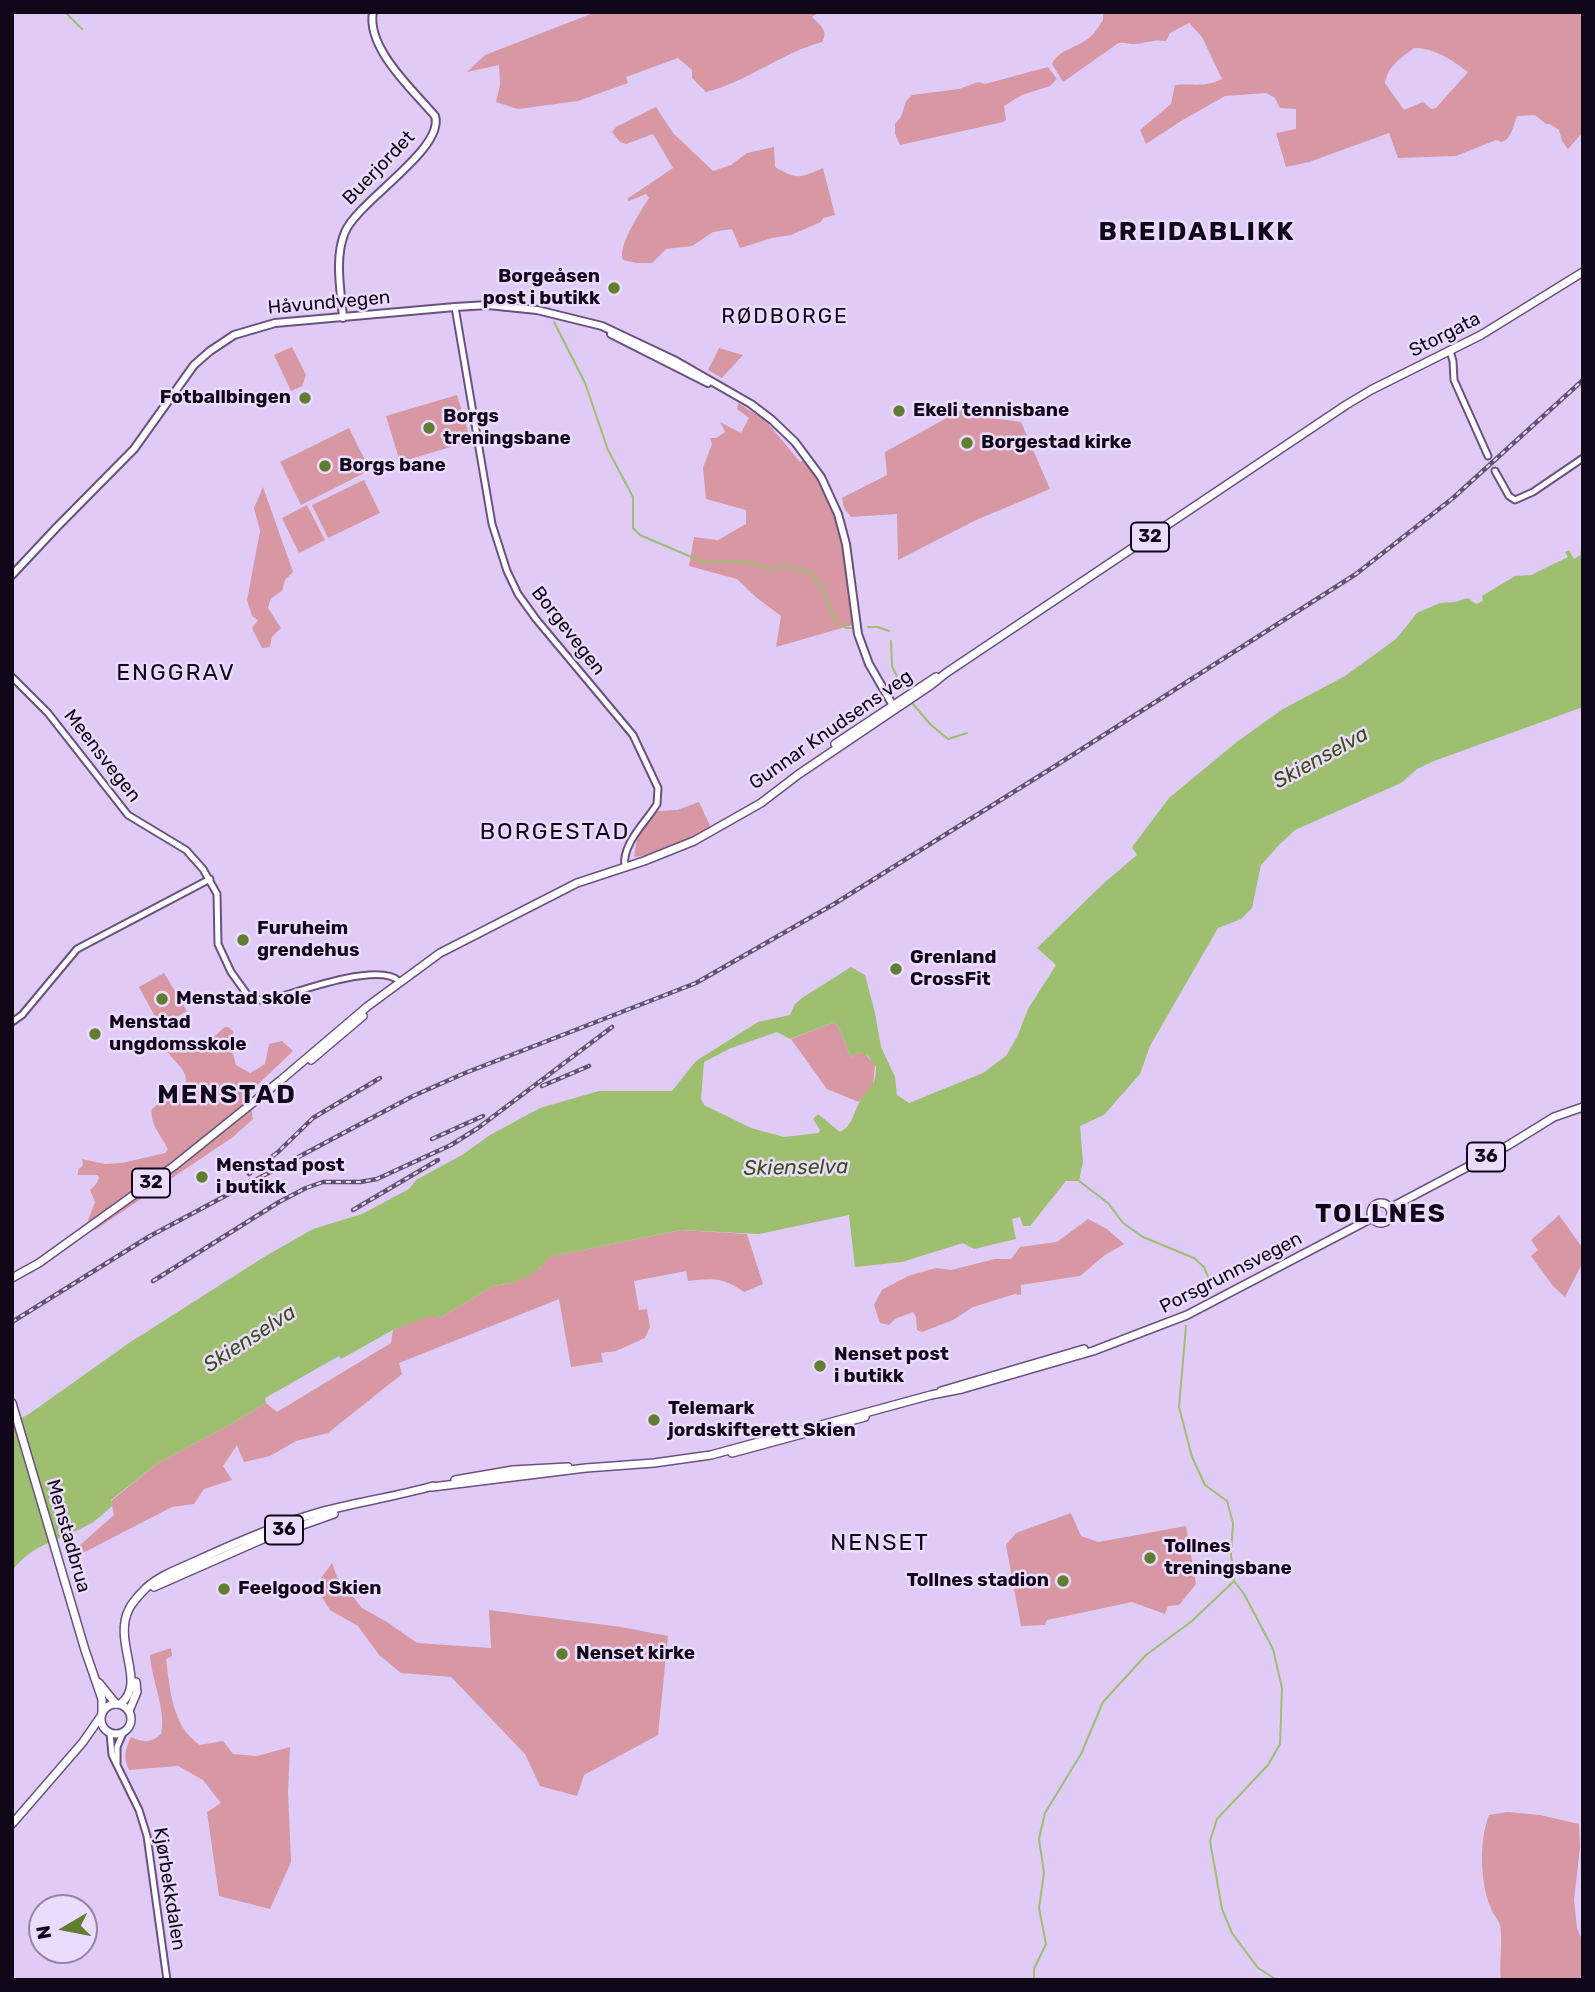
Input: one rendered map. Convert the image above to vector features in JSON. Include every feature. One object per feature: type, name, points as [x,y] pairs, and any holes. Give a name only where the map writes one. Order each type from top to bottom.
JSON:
[{"type":"main road","name":"Buerjordet","points":[[343,318],[339,262],[344,233],[360,211],[416,158],[433,132],[436,122],[435,116],[398,73],[378,43],[372,27],[373,12]]},
{"type":"main road","name":"Storgata","points":[[1321,422],[1371,390],[1481,335],[1583,272]]},
{"type":"main road","name":"Håvundvegen","points":[[12,575],[134,449],[184,377],[210,351],[234,335],[264,325],[455,307],[522,308],[555,313],[588,323],[726,390],[763,413],[785,431],[808,457],[838,514],[844,534],[860,643],[874,674],[894,707]]},
{"type":"main road","name":"Gunnar Knudsens veg","points":[[13,1277],[39,1263],[174,1166],[281,1080],[333,1044],[374,1002],[440,953],[599,871],[684,846],[736,816],[788,776],[1321,422]]},
{"type":"main road","name":"Porsgrunnsvegen","points":[[1390,1208],[1507,1146],[1554,1117],[1583,1107]]},
{"type":"main road","name":"Porsgrunnsvegen","points":[[1372,1218],[1372,1210],[1377,1204],[1385,1204],[1390,1208]]},
{"type":"main road","name":"Porsgrunnsvegen","points":[[1372,1218],[1378,1223],[1386,1222],[1390,1217],[1390,1208]]},
{"type":"main road","name":"Porsgrunnsvegen","points":[[118,1704],[129,1697],[132,1687],[123,1638],[124,1626],[130,1608],[141,1594],[152,1584],[177,1570],[253,1536],[314,1514],[471,1476],[513,1470],[654,1463],[710,1455],[931,1395],[962,1390],[1049,1365],[1187,1315],[1372,1218]]},
{"type":"main road","name":"Menstadbrua","points":[[12,1403],[102,1699],[102,1714]]},
{"type":"main road","name":"Porsgrunnsvegen","points":[[127,1658],[136,1687],[129,1712]]},
{"type":"main road","name":"Menstadbrua","points":[[95,1677],[118,1704]]},
{"type":"main road","points":[[13,1824],[83,1742],[110,1705],[118,1704],[129,1712]]},
{"type":"main road","name":"36","points":[[123,1733],[131,1723],[129,1712]]},
{"type":"main road","points":[[102,1714],[103,1726],[109,1733]]},
{"type":"main road","points":[[83,1742],[101,1732],[123,1733]]},
{"type":"street","name":"Borgevegen","points":[[455,307],[492,524],[507,571],[518,594],[536,619],[633,735],[658,788],[656,806],[647,814],[628,847],[624,864]]},
{"type":"street","points":[[1450,351],[1454,380],[1488,456]]},
{"type":"street","points":[[1495,471],[1512,499],[1517,500],[1583,458]]},
{"type":"street","name":"Meensvegen","points":[[12,677],[48,713],[121,809],[141,825],[186,850],[210,879],[219,901],[218,944],[231,972],[249,997],[260,1000],[274,999],[361,976],[388,975],[399,981]]},
{"type":"street","points":[[12,1023],[77,949],[210,879]]},
{"type":"street","name":"Kjørbekkdalen","points":[[109,1733],[112,1755],[139,1810],[147,1836],[167,1980]]},
{"type":"street","points":[[117,1766],[117,1747],[123,1733]]},
{"type":"shaded area","points":[[596,12],[819,12],[812,17],[823,28],[825,35],[822,42],[792,53],[736,82],[706,92],[692,78],[692,70],[678,58],[626,77],[628,83],[578,101],[518,109],[496,102],[500,85],[499,65],[467,72],[485,55]]},
{"type":"shaded area","points":[[1103,12],[1583,12],[1583,132],[1568,149],[1559,130],[1550,124],[1535,115],[1517,116],[1508,138],[1502,142],[1496,140],[1456,156],[1398,158],[1389,133],[1309,162],[1286,167],[1276,133],[1296,129],[1296,109],[1280,108],[1275,98],[1266,93],[1225,96],[1146,144],[1140,130],[1171,104],[1175,85],[1204,84],[1222,79],[1202,37],[1189,23],[1170,33],[1166,41],[1117,44],[1063,82],[1052,64],[1055,59],[1089,38],[1103,20]],"holes":[[[1414,48],[1443,55],[1468,72],[1436,108],[1431,109],[1423,102],[1404,110],[1385,83],[1392,67]]]},
{"type":"shaded area","points":[[1048,67],[1057,79],[1050,86],[1022,95],[1004,106],[1006,120],[1003,122],[900,145],[895,134],[895,124],[901,117],[906,101],[912,95],[959,89],[978,82],[985,84]]},
{"type":"shaded area","points":[[656,107],[673,133],[713,171],[731,165],[747,153],[774,147],[775,167],[789,174],[804,176],[823,168],[835,215],[823,218],[821,222],[791,235],[740,248],[732,229],[713,232],[692,246],[666,249],[652,263],[623,260],[626,238],[649,198],[646,194],[629,201],[627,199],[673,168],[653,134],[626,144],[620,142],[612,132],[616,127]]},
{"type":"shaded area","points":[[292,347],[306,375],[302,386],[291,391],[274,355]]},
{"type":"shaded area","points":[[719,348],[743,355],[722,378],[708,370]]},
{"type":"shaded area","name":"Borgs treningsbane","points":[[457,395],[471,441],[400,462],[386,416]]},
{"type":"shaded area","points":[[738,403],[766,421],[800,462],[808,457],[838,514],[847,554],[856,624],[776,647],[781,616],[737,579],[689,566],[694,537],[718,540],[746,524],[746,510],[706,499],[703,468],[712,444],[710,438],[716,438],[725,432],[720,422],[741,433],[749,418],[737,409]]},
{"type":"shaded area","points":[[963,409],[983,417],[1021,422],[1050,489],[976,520],[898,560],[897,514],[851,517],[844,508],[842,498],[887,475],[885,452]]},
{"type":"shaded area","name":"Borgs bane","points":[[349,428],[370,470],[301,505],[280,462]]},
{"type":"shaded area","points":[[364,480],[380,513],[328,538],[312,505]]},
{"type":"shaded area","points":[[263,487],[293,572],[285,580],[282,591],[271,598],[268,608],[281,628],[272,637],[270,647],[262,648],[252,628],[258,620],[252,616],[247,600],[260,531],[254,508]]},
{"type":"shaded area","points":[[307,505],[325,540],[299,553],[282,518]]},
{"type":"shaded area","points":[[699,802],[711,828],[664,851],[634,856],[637,840],[652,815]]},
{"type":"shaded area","name":"Menstad skole","points":[[164,973],[187,1011],[160,1026],[139,987]]},
{"type":"shaded area","points":[[835,1022],[851,1057],[859,1052],[875,1064],[873,1085],[859,1102],[827,1089],[791,1039]]},
{"type":"shaded area","points":[[225,1027],[233,1031],[236,1065],[250,1073],[265,1064],[269,1044],[282,1041],[293,1051],[249,1093],[253,1119],[233,1137],[95,1230],[88,1220],[95,1202],[90,1190],[99,1177],[78,1175],[78,1170],[83,1165],[82,1159],[105,1164],[122,1163],[165,1153],[168,1149],[154,1125],[152,1109],[186,1082],[182,1069],[166,1049],[179,1039],[194,1046],[208,1042]]},
{"type":"shaded area","points":[[1559,1215],[1583,1246],[1583,1262],[1565,1297],[1553,1286],[1531,1256],[1538,1250],[1531,1240]]},
{"type":"shaded area","points":[[1088,1219],[1107,1229],[1124,1244],[1105,1255],[1080,1276],[1021,1285],[1021,1295],[1015,1294],[973,1307],[953,1320],[922,1332],[917,1330],[913,1312],[895,1319],[889,1325],[880,1323],[874,1305],[882,1290],[908,1276],[936,1268],[951,1270],[995,1259],[1011,1259],[1020,1247],[1057,1242]]},
{"type":"shaded area","points":[[681,1230],[747,1234],[763,1284],[744,1292],[718,1280],[688,1281],[686,1271],[634,1281],[639,1310],[647,1309],[650,1327],[645,1338],[616,1351],[601,1353],[603,1362],[571,1367],[559,1299],[399,1363],[402,1374],[328,1433],[296,1441],[270,1456],[244,1462],[237,1445],[223,1466],[232,1480],[204,1489],[194,1504],[172,1507],[77,1556],[70,1554],[114,1515],[111,1501],[158,1463],[266,1403],[277,1412],[391,1343],[393,1330],[430,1315],[442,1317],[493,1286],[512,1283],[530,1274],[540,1268],[548,1257]]},
{"type":"shaded area","points":[[1071,1513],[1081,1536],[1098,1542],[1186,1526],[1196,1584],[1179,1605],[1168,1606],[1165,1614],[1132,1602],[1047,1620],[1045,1625],[1021,1626],[1006,1545],[1016,1533]]},
{"type":"shaded area","points":[[332,1563],[337,1577],[362,1608],[417,1643],[491,1648],[489,1610],[621,1627],[668,1636],[658,1735],[584,1775],[577,1796],[540,1786],[525,1754],[451,1677],[401,1673],[379,1655],[358,1626],[330,1610],[315,1586]]},
{"type":"shaded area","points":[[171,1648],[172,1656],[166,1659],[174,1706],[183,1728],[200,1745],[223,1741],[233,1754],[257,1756],[290,1747],[288,1791],[291,1862],[270,1909],[219,1896],[207,1812],[221,1803],[203,1780],[178,1766],[129,1770],[127,1765],[127,1746],[131,1737],[146,1741],[161,1734],[162,1716],[150,1655]]},
{"type":"shaded area","points":[[1507,1812],[1540,1815],[1579,1824],[1580,1847],[1574,1900],[1577,1928],[1583,1942],[1583,1980],[1501,1980],[1501,1930],[1487,1896],[1482,1848],[1489,1815]]},
{"type":"water","name":"Skienselva","points":[[1569,550],[1574,559],[1581,555],[1583,550],[1583,707],[1434,761],[1417,769],[1401,783],[1295,830],[1279,845],[1261,865],[1252,908],[1241,919],[1218,928],[1150,1046],[1140,1074],[1104,1115],[1080,1126],[1083,1162],[1079,1181],[1066,1181],[1030,1226],[1023,1226],[1020,1217],[1012,1219],[1016,1239],[974,1249],[963,1243],[902,1262],[855,1267],[849,1215],[759,1234],[681,1230],[549,1257],[530,1275],[512,1283],[493,1286],[442,1317],[430,1316],[393,1330],[341,1359],[339,1356],[265,1398],[266,1403],[158,1463],[111,1500],[112,1506],[96,1520],[37,1549],[12,1571],[12,1423],[29,1414],[129,1343],[264,1257],[313,1229],[362,1214],[409,1189],[416,1180],[540,1108],[599,1091],[672,1091],[696,1061],[758,1022],[790,1015],[795,1004],[802,998],[851,967],[865,975],[881,1047],[895,1077],[897,1095],[909,1103],[983,1073],[1006,1056],[1028,1009],[1056,965],[1037,948],[1137,855],[1132,847],[1169,798],[1238,741],[1283,709],[1345,676],[1396,639],[1417,613],[1440,603],[1468,598],[1476,604],[1483,601],[1482,596],[1515,576],[1531,575],[1568,557],[1565,552]],"holes":[[[835,1022],[851,1057],[859,1052],[868,1056],[876,1067],[873,1084],[862,1098],[850,1123],[840,1132],[818,1114],[813,1119],[820,1130],[819,1133],[784,1137],[751,1128],[704,1105],[701,1099],[704,1062],[731,1048],[777,1032],[790,1039]]]},
{"type":"waterway","points":[[65,12],[82,29]]},
{"type":"waterway","points":[[554,322],[585,383],[608,450],[633,497],[633,528],[640,535],[703,562],[742,561],[771,569],[785,566],[809,572],[820,583],[836,622],[846,628],[852,628]]},
{"type":"waterway","points":[[868,627],[889,631]]},
{"type":"waterway","points":[[891,641],[892,666],[903,689]]},
{"type":"waterway","points":[[912,703],[931,725],[948,739],[967,733]]},
{"type":"waterway","points":[[1079,1181],[1108,1203],[1123,1223],[1143,1237],[1194,1258],[1204,1267],[1209,1279]]},
{"type":"waterway","points":[[1186,1326],[1179,1407],[1192,1457],[1205,1485],[1227,1501],[1233,1523],[1231,1555],[1234,1581],[1244,1594],[1273,1649],[1282,1688],[1280,1744],[1268,1765],[1217,1819],[1210,1841],[1222,1909],[1232,1933],[1258,1968],[1277,1980]]},
{"type":"waterway","points":[[1034,1980],[1034,1969],[1046,1944],[1039,1908],[1044,1873],[1039,1839],[1045,1813],[1081,1754],[1103,1702],[1146,1655],[1192,1621],[1233,1582]]},
{"type":"railway","points":[[12,1322],[150,1236],[413,1096],[696,983],[834,904],[1356,574],[1453,498],[1583,380]]},
{"type":"railway","points":[[153,1281],[306,1188],[323,1182],[377,1179],[451,1145],[478,1128],[612,1027]]},
{"type":"railway","points":[[542,1086],[589,1066]]},
{"type":"railway","points":[[249,1174],[278,1152],[313,1118],[380,1078]]},
{"type":"railway","points":[[432,1139],[483,1116]]},
{"type":"railway","points":[[353,1210],[438,1160]]},
{"type":"place","name":"Borgeåsen post i butikk","points":[[614,288]]},
{"type":"place","name":"Fotballbingen","points":[[305,398]]},
{"type":"place","name":"Ekeli tennisbane","points":[[899,411]]},
{"type":"place","name":"Borgs treningsbane","points":[[429,428]]},
{"type":"place","name":"Borgestad kirke","points":[[967,443]]},
{"type":"place","name":"Borgs bane","points":[[325,466]]},
{"type":"place","name":"Furuheim grendehus","points":[[243,940]]},
{"type":"place","name":"Grenland CrossFit","points":[[896,969]]},
{"type":"place","name":"Menstad skole","points":[[162,999]]},
{"type":"place","name":"Menstad ungdomsskole","points":[[95,1034]]},
{"type":"place","name":"Menstad post i butikk","points":[[202,1177]]},
{"type":"place","name":"Nenset post i butikk","points":[[820,1366]]},
{"type":"place","name":"Telemark jordskifterett Skien","points":[[654,1420]]},
{"type":"place","name":"Tollnes treningsbane","points":[[1150,1558]]},
{"type":"place","name":"Tollnes stadion","points":[[1063,1581]]},
{"type":"place","name":"Feelgood Skien","points":[[224,1589]]},
{"type":"place","name":"Nenset kirke","points":[[562,1654]]},
{"type":"district","name":"BREIDABLIKK","points":[[1197,232]]},
{"type":"district","name":"RØDBORGE","points":[[785,317]]},
{"type":"district","name":"ENGGRAV","points":[[176,673]]},
{"type":"district","name":"BORGESTAD","points":[[555,832]]},
{"type":"district","name":"MENSTAD","points":[[227,1095]]},
{"type":"district","name":"TOLLNES","points":[[1381,1214]]},
{"type":"district","name":"NENSET","points":[[880,1543]]}]
